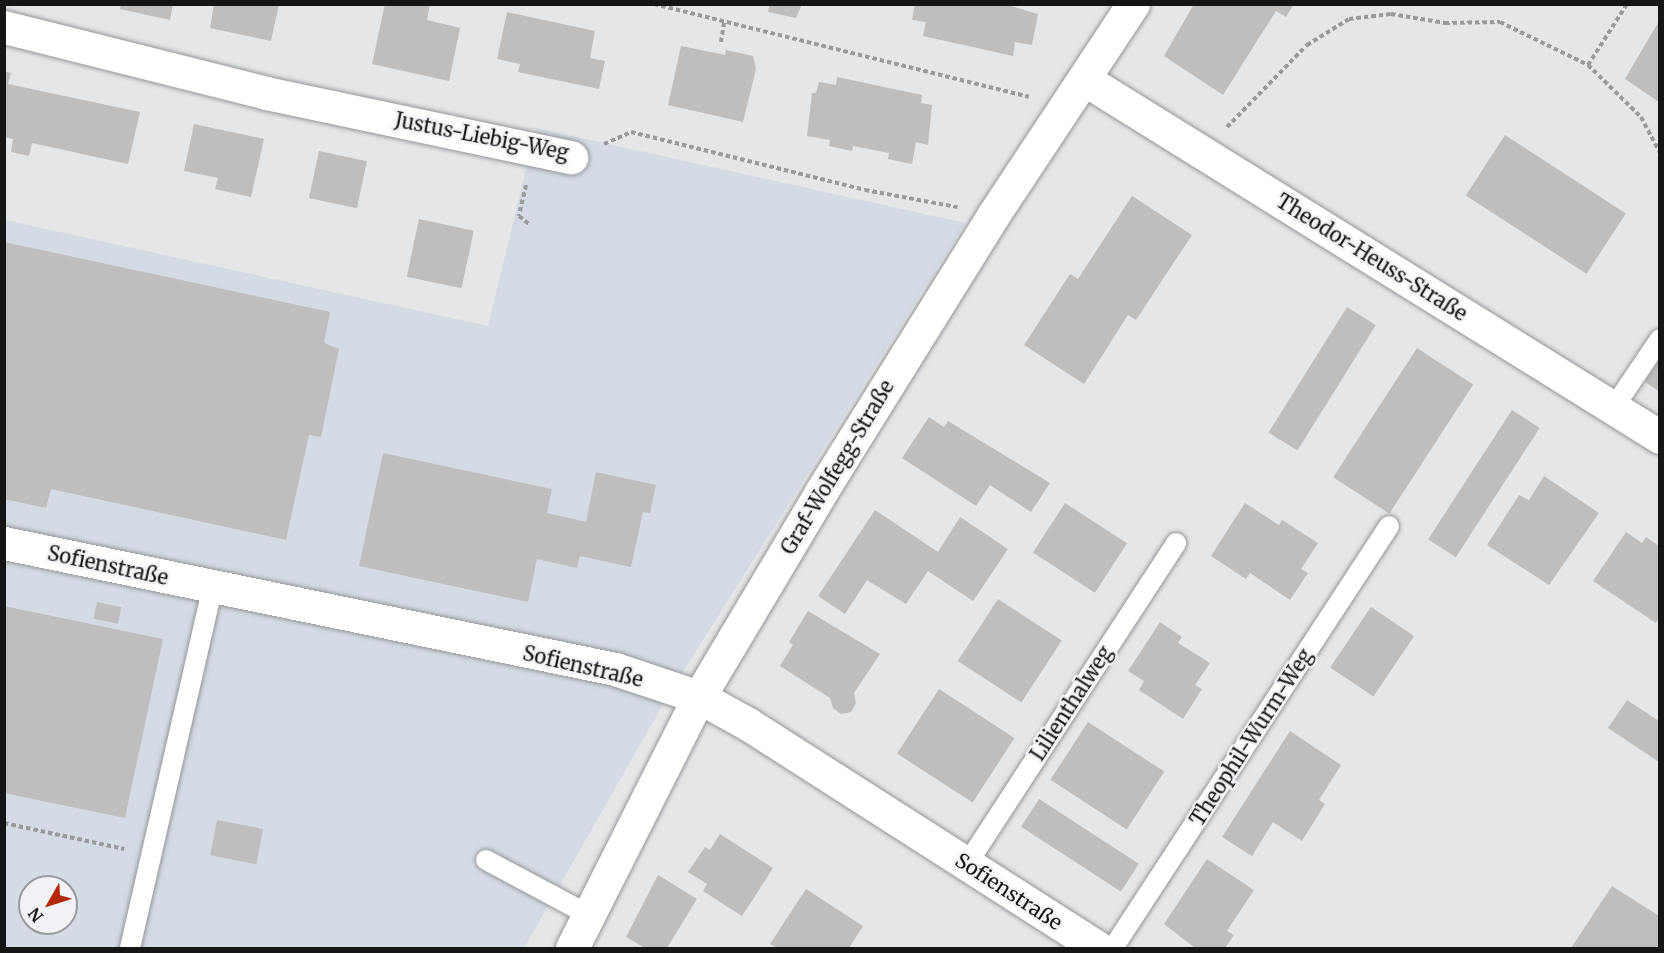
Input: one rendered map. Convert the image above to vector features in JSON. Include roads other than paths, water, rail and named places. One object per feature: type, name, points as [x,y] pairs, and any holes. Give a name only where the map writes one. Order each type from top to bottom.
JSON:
[{"type":"street","name":"Graf-Wolfegg-Straße","points":[[572,948],[699,697],[821,492],[994,214],[1133,4]]},
{"type":"street","name":"Justus-Liebig-Weg","points":[[4,27],[266,93],[571,157]]},
{"type":"street","name":"Theodor-Heuss-Straße","points":[[1084,79],[1659,437]]},
{"type":"street","name":"Sofienstraße","points":[[4,543],[615,669],[699,697],[1098,948]]},
{"type":"lane","points":[[1614,407],[1659,339]]},
{"type":"lane","name":"Theophil-Wurm-Weg","points":[[1113,948],[1389,526]]},
{"type":"lane","name":"Lilienthalweg","points":[[967,864],[1176,543]]},
{"type":"lane","points":[[130,948],[154,855],[213,587]]},
{"type":"lane","points":[[486,860],[589,915]]}]
